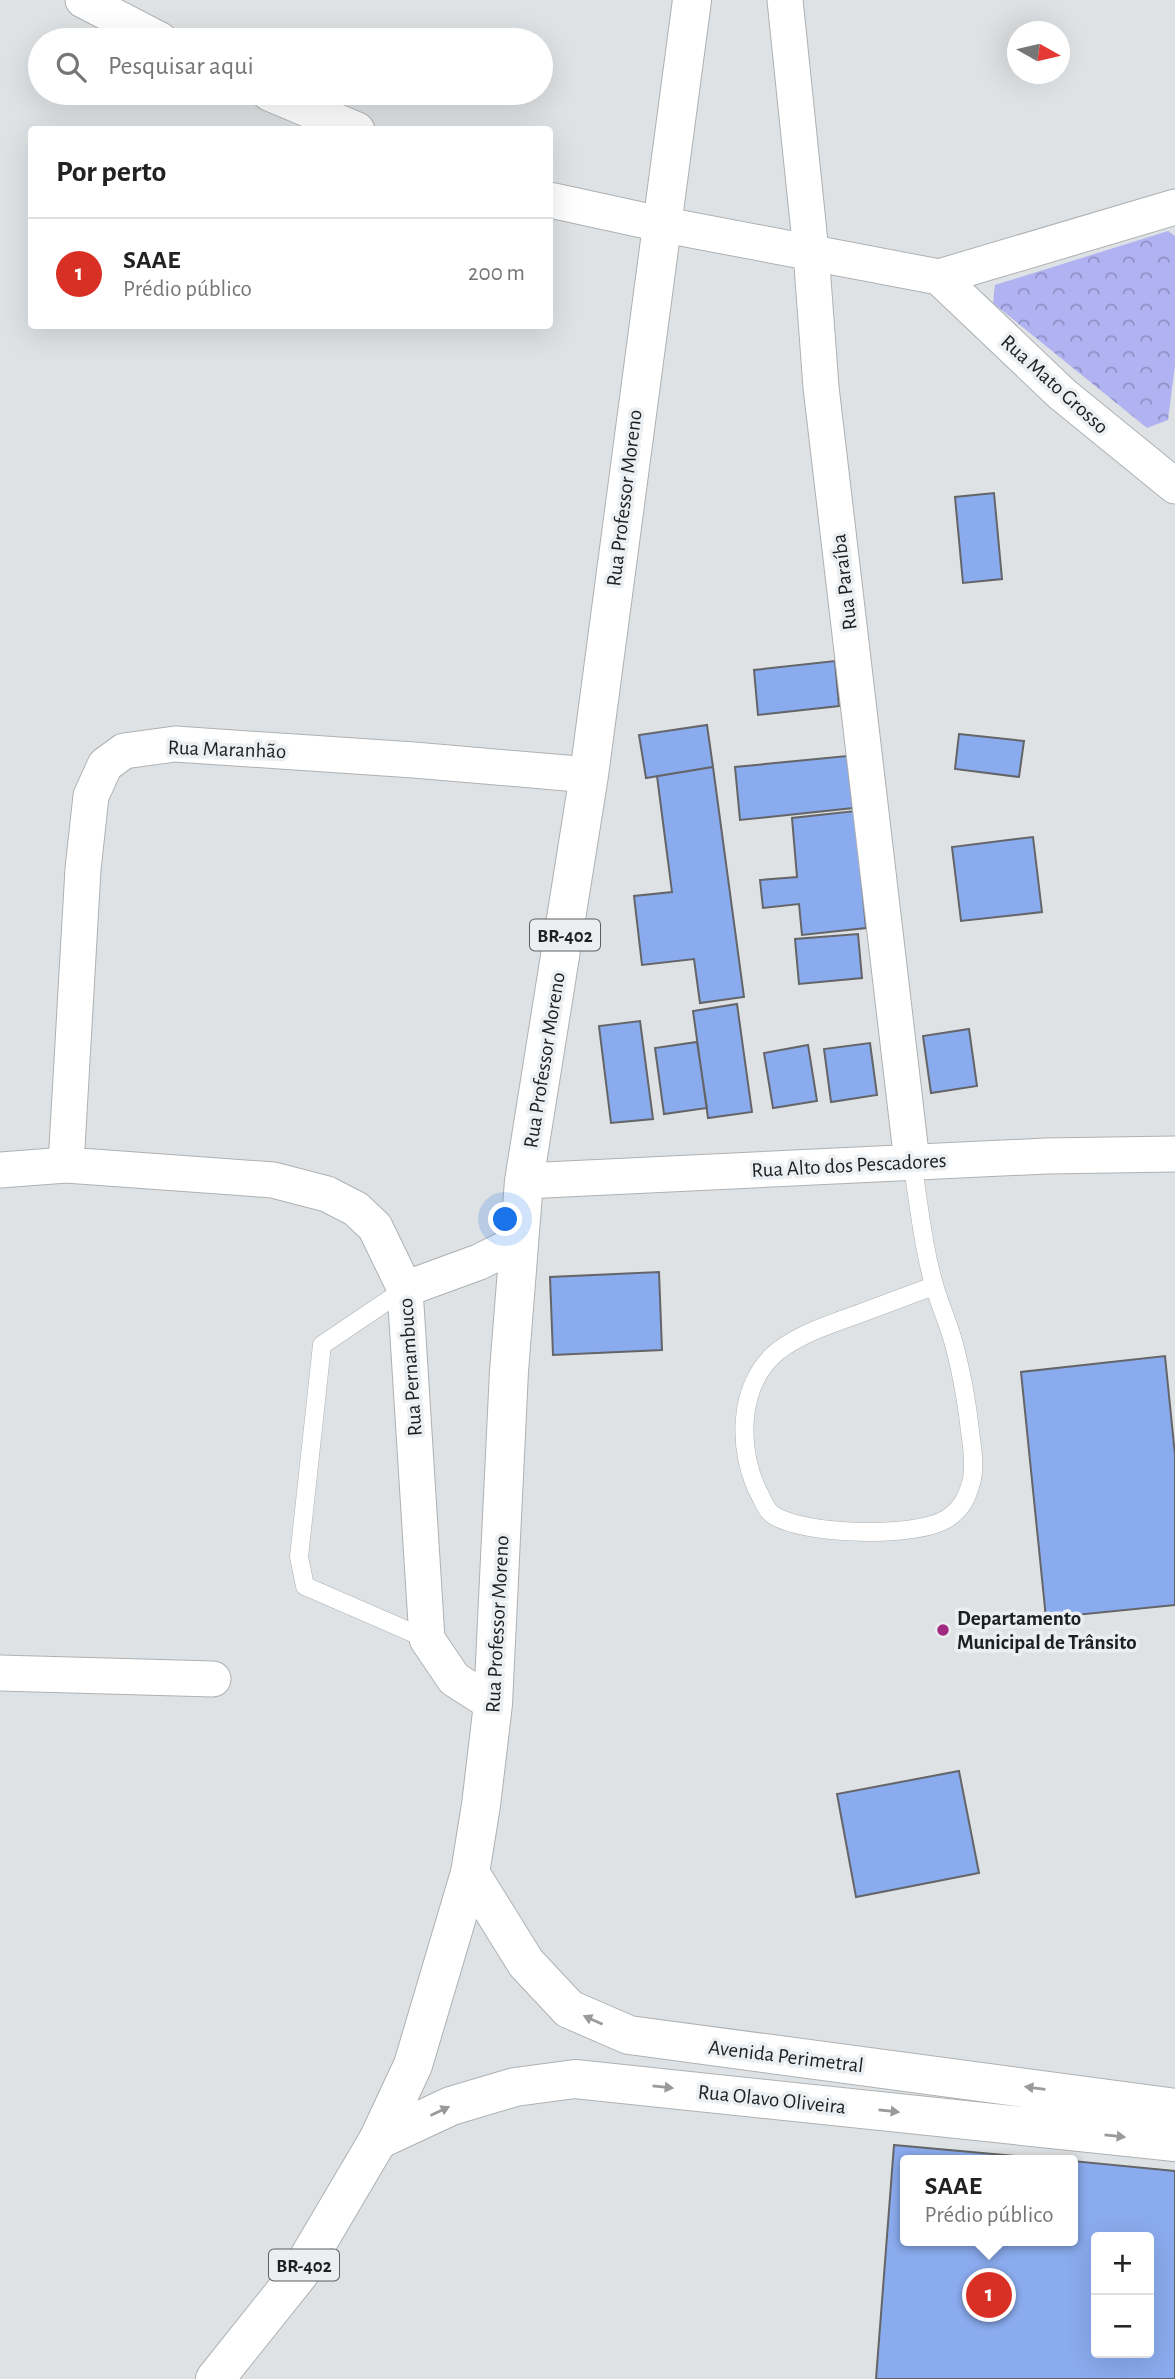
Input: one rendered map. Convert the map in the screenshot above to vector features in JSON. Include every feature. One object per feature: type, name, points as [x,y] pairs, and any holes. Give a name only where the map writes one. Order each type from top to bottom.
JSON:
[{"type":"main road","name":"Rua Professor Moreno","points":[[470,1873],[493,1704],[509,1371],[524,1181],[589,775],[660,224],[692,0]]},
{"type":"main road","name":"Avenida Perimetral","points":[[470,1873],[526,1963],[569,2009],[629,2035],[1175,2108]]},
{"type":"main road","name":"BR-402","points":[[215,2379],[299,2274],[379,2140],[413,2065],[470,1873]]},
{"type":"main road","name":"Rua Olavo Oliveira","points":[[379,2140],[451,2106],[515,2087],[575,2080],[1175,2142]]},
{"type":"street","points":[[83,0],[137,28]]},
{"type":"street","name":"Rua Paraíba","points":[[785,0],[811,252],[821,387],[912,1163]]},
{"type":"street","points":[[298,105],[347,126]]},
{"type":"street","points":[[553,201],[660,224],[939,277],[1175,207]]},
{"type":"street","name":"Rua Mato Grosso","points":[[939,277],[1062,394],[1175,485]]},
{"type":"street","name":"Rua Maranhão","points":[[66,1166],[83,869],[91,796],[105,765],[124,751],[175,744],[589,775]]},
{"type":"street","name":"Rua Alto dos Pescadores","points":[[524,1181],[1046,1156],[1175,1154]]},
{"type":"street","name":"Rua Pernambuco","points":[[0,1170],[66,1166],[273,1180],[327,1194],[356,1209],[375,1227],[405,1289],[427,1639]]},
{"type":"street","points":[[405,1289],[479,1262],[519,1242]]},
{"type":"street","points":[[427,1639],[454,1679],[493,1704]]},
{"type":"street","points":[[0,1673],[213,1679]]},
{"type":"lane","points":[[912,1163],[934,1286],[955,1346],[967,1404],[973,1450],[973,1475],[965,1502],[947,1519],[913,1529],[885,1531],[858,1532],[790,1524],[770,1513],[755,1487],[747,1458],[745,1414],[755,1382],[765,1365],[778,1351],[808,1333],[934,1286]]},
{"type":"lane","points":[[405,1289],[322,1345],[299,1558],[305,1586],[427,1639]]},
{"type":"green space","points":[[1168,231],[1175,236],[1175,365],[1168,420],[1147,428],[993,303],[995,285]]},
{"type":"building","points":[[994,493],[1002,579],[963,583],[955,497]]},
{"type":"building","points":[[835,661],[839,706],[758,715],[754,670]]},
{"type":"building","points":[[707,725],[713,767],[646,778],[639,735]]},
{"type":"building","points":[[959,734],[1024,741],[1019,777],[955,769]]},
{"type":"building","points":[[847,756],[853,808],[740,820],[735,767]]},
{"type":"building","points":[[713,767],[744,997],[700,1003],[694,959],[642,965],[634,896],[672,892],[657,776]]},
{"type":"building","points":[[855,811],[866,928],[802,935],[799,904],[763,908],[760,880],[797,877],[792,818]]},
{"type":"building","points":[[1033,837],[1042,912],[961,921],[952,847]]},
{"type":"building","points":[[858,934],[862,978],[799,984],[795,939]]},
{"type":"building","points":[[737,1004],[752,1112],[708,1118],[693,1011]]},
{"type":"building","points":[[640,1021],[653,1119],[611,1123],[599,1026]]},
{"type":"building","points":[[969,1029],[977,1086],[931,1093],[923,1036]]},
{"type":"building","points":[[697,1042],[707,1108],[664,1114],[655,1048]]},
{"type":"building","points":[[870,1043],[877,1095],[831,1102],[824,1049]]},
{"type":"building","points":[[808,1045],[817,1101],[773,1108],[764,1053]]},
{"type":"building","points":[[659,1272],[662,1350],[553,1355],[550,1277]]},
{"type":"building","points":[[1165,1356],[1175,1455],[1175,1605],[1046,1618],[1021,1372]]},
{"type":"building","points":[[959,1771],[979,1873],[856,1897],[837,1794]]},
{"type":"building","points":[[894,2145],[1004,2155],[900,2155],[900,2246],[1078,2246],[1078,2161],[1175,2171],[1175,2379],[876,2379]]},
{"type":"place","name":"Departamento Municipal de Trânsito","points":[[943,1630]]},
{"type":"place","name":"SAAE","points":[[989,2295]]}]
